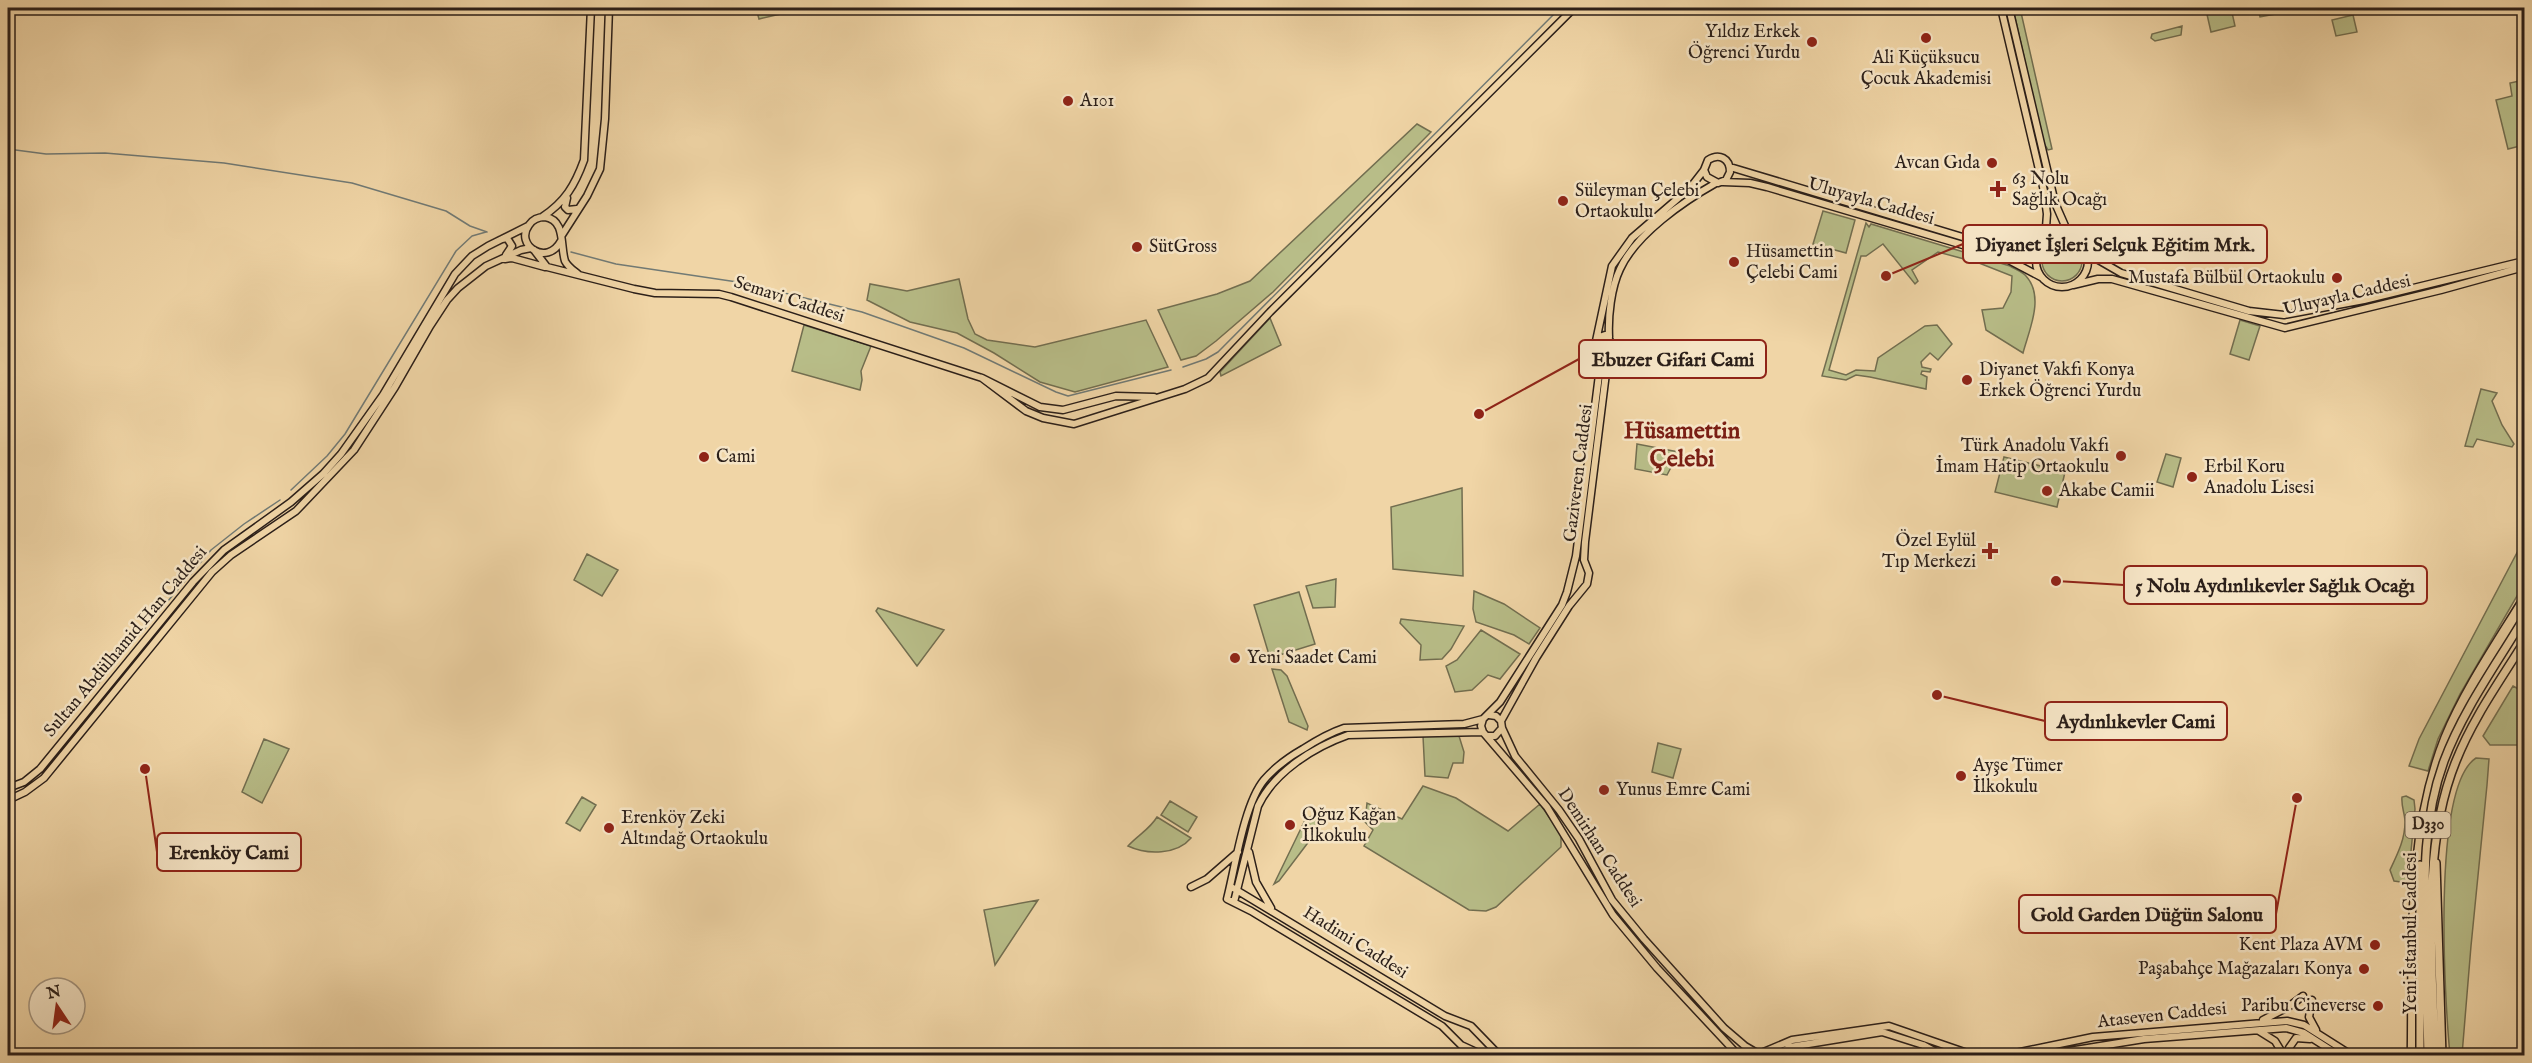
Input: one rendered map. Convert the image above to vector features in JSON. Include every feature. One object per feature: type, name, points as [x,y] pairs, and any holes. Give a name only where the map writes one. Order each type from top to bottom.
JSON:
[{"type":"highway","name":"Yeni İstanbul Caddesi","points":[[2428,1056],[2426,842],[2436,787],[2452,741],[2466,713],[2524,618]]},
{"type":"highway","name":"Yeni İstanbul Caddesi","points":[[2435,1056],[2434,857],[2443,802],[2456,761],[2476,718],[2524,642]]},
{"type":"highway","points":[[2420,1056],[2420,876],[2426,842]]},
{"type":"highway","points":[[2434,857],[2438,881],[2442,1053]]},
{"type":"main road","points":[[542,217],[568,195],[576,184],[584,160],[591,8]]},
{"type":"main road","points":[[532,249],[548,253],[553,250],[600,169],[605,119],[609,8]]},
{"type":"main road","name":"Semavi Caddesi","points":[[982,378],[1026,411],[1066,423],[1085,421],[1185,389],[1208,378],[1263,319],[1574,8]]},
{"type":"main road","points":[[2001,8],[2044,191],[2047,214],[2044,243],[2036,260],[2041,277],[2051,285],[2059,287],[2073,285],[2080,281],[2087,268],[2085,248],[2066,228],[2055,203],[2009,8]]},
{"type":"main road","points":[[1609,346],[1603,349],[1597,342],[1603,335],[1609,337],[1609,317],[1615,284],[1619,271],[1630,252],[1685,202],[1720,182],[1729,176],[1730,167],[1726,160],[1715,156],[1708,160],[1704,170],[1707,177],[1720,182]]},
{"type":"main road","name":"Uluyayla Caddesi","points":[[1730,167],[1999,248],[2027,250],[2044,243]]},
{"type":"main road","name":"Gaziveren Caddesi","points":[[1486,717],[1513,683],[1568,592],[1576,556],[1600,367],[1597,342],[1612,266],[1632,238],[1690,188],[1704,170]]},
{"type":"main road","name":"Uluyayla Caddesi","points":[[1720,182],[1750,183],[1767,187],[2005,258],[2041,277]]},
{"type":"main road","points":[[568,195],[566,207],[571,211],[578,209]]},
{"type":"main road","points":[[547,267],[525,238],[528,226],[536,218],[542,217],[558,224],[568,266],[581,276]]},
{"type":"main road","name":"Sultan Abdülhamid Han Caddesi","points":[[8,788],[24,782],[40,769],[192,582],[224,550],[267,522],[323,474],[341,454],[382,394],[454,274],[472,256],[528,226]]},
{"type":"main road","points":[[2044,243],[2062,235],[2076,239]]},
{"type":"main road","points":[[499,260],[510,252],[512,246],[507,238],[501,239]]},
{"type":"main road","name":"Uluyayla Caddesi","points":[[2085,248],[2107,267],[2121,273],[2272,315],[2306,312],[2524,261]]},
{"type":"main road","name":"Sultan Abdülhamid Han Caddesi","points":[[8,800],[25,792],[44,778],[212,572],[253,538],[296,511],[334,473],[360,441],[447,300],[471,277],[499,260],[521,250],[532,249]]},
{"type":"main road","name":"Semavi Caddesi","points":[[499,260],[512,258],[655,293],[700,293],[731,297],[982,378],[1040,407],[1051,410],[1063,410],[1116,396],[1160,397]]},
{"type":"main road","name":"Uluyayla Caddesi","points":[[2073,285],[2098,279],[2112,279],[2285,328],[2524,267]]},
{"type":"main road","name":"Gaziveren Caddesi","points":[[1502,725],[1541,649],[1587,584],[1589,573],[1584,560],[1585,542],[1609,337]]},
{"type":"main road","points":[[1496,716],[1502,725],[1495,736],[1486,734],[1348,735],[1333,741],[1274,781],[1258,806],[1249,844],[1233,888],[1238,851],[1253,798],[1262,782],[1293,755],[1332,732],[1364,727],[1464,724],[1496,716]]},
{"type":"main road","points":[[1486,717],[1481,726],[1486,734]]},
{"type":"main road","name":"Demirhan Caddesi","points":[[1502,725],[1515,756],[1559,810],[1579,839],[1612,900],[1724,1028],[1757,1055]]},
{"type":"main road","name":"Demirhan Caddesi","points":[[1486,734],[1547,807],[1613,915],[1664,976],[1737,1054]]},
{"type":"main road","points":[[1249,844],[1250,862],[1256,882],[1274,911]]},
{"type":"main road","points":[[1191,887],[1215,872],[1238,851]]},
{"type":"main road","name":"Hadimi Caddesi","points":[[1456,1040],[1431,1019],[1230,900],[1233,888],[1445,1016],[1464,1024]]},
{"type":"main road","points":[[2253,1026],[2276,1015],[2303,996]]},
{"type":"main road","points":[[2312,1000],[2309,1017],[2318,1033]]},
{"type":"main road","name":"Ataseven Caddesi","points":[[2038,1056],[2144,1039],[2295,1021],[2353,1056]]},
{"type":"main road","points":[[1485,1056],[1456,1040],[1456,1030],[1464,1024],[1471,1026],[1500,1056]]},
{"type":"main road","points":[[1757,1055],[1792,1040],[1889,1026],[1976,1056]]},
{"type":"main road","points":[[2253,1026],[2270,1037],[2283,1054]]},
{"type":"main road","name":"Ataseven Caddesi","points":[[2001,1056],[2093,1037],[2253,1026],[2304,1032],[2340,1056]]},
{"type":"main road","points":[[1464,1046],[1474,1042],[1476,1031]]},
{"type":"main road","points":[[1775,1056],[1790,1047],[1882,1032],[1923,1045],[1943,1056]]},
{"type":"main road","points":[[2289,1048],[2292,1041],[2301,1038],[2320,1042]]},
{"type":"green space","points":[[756,8],[807,8],[759,19]]},
{"type":"green space","points":[[2013,8],[2020,8],[2052,149],[2048,150],[2043,142]]},
{"type":"green space","points":[[2231,8],[2235,26],[2211,32],[2206,10]]},
{"type":"green space","points":[[2258,8],[2307,8],[2260,17]]},
{"type":"green space","points":[[2353,15],[2357,32],[2336,36],[2332,20]]},
{"type":"green space","points":[[2182,26],[2181,35],[2155,41],[2151,38],[2152,34]]},
{"type":"green space","points":[[2524,80],[2524,145],[2508,149],[2496,100],[2512,96],[2510,83]]},
{"type":"green space","points":[[1417,124],[1431,132],[1273,292],[1196,356],[1181,360],[1158,310],[1217,294],[1250,281]]},
{"type":"green space","points":[[1823,211],[1855,220],[1846,253],[1813,244]]},
{"type":"green space","points":[[1866,223],[1869,227],[1871,224],[2010,266],[2025,275],[2032,284],[2035,304],[2032,324],[2023,353],[1986,330],[1982,310],[2003,308],[2011,292],[2012,276],[1979,263],[1938,252],[1912,270],[1918,281],[1915,284],[1883,244],[1866,256],[1861,256],[1829,370],[1846,375],[1856,370],[1875,371],[1878,358],[1925,326],[1937,325],[1952,344],[1938,360],[1930,353],[1921,362],[1922,367],[1931,369],[1930,372],[1922,371],[1921,374],[1927,377],[1926,389],[1856,375],[1846,380],[1822,376]]},
{"type":"green space","points":[[2062,241],[2070,242],[2076,247],[2081,253],[2081,269],[2076,275],[2070,280],[2062,281],[2054,280],[2048,275],[2043,269],[2042,261],[2043,253],[2048,247],[2054,242]]},
{"type":"green space","points":[[959,279],[968,319],[975,334],[987,340],[1035,347],[1146,320],[1168,367],[1075,392],[1040,382],[957,333],[910,322],[867,300],[870,284],[907,291]]},
{"type":"green space","points":[[1270,318],[1281,345],[1221,376],[1220,372]]},
{"type":"green space","points":[[2240,320],[2260,326],[2249,360],[2230,354]]},
{"type":"green space","points":[[804,325],[871,346],[861,371],[860,390],[792,371]]},
{"type":"green space","points":[[2481,389],[2497,393],[2492,401],[2502,425],[2514,444],[2512,447],[2477,439],[2473,447],[2465,446]]},
{"type":"green space","points":[[1637,444],[1679,452],[1667,475],[1635,469]]},
{"type":"green space","points":[[2166,454],[2181,458],[2173,487],[2157,482]]},
{"type":"green space","points":[[2004,457],[2065,472],[2057,507],[1995,492]]},
{"type":"green space","points":[[1462,488],[1463,576],[1393,569],[1391,507]]},
{"type":"green space","points":[[2520,547],[2524,549],[2524,584],[2460,694],[2438,739],[2428,771],[2409,766],[2419,739]]},
{"type":"green space","points":[[587,554],[618,570],[602,596],[574,580]]},
{"type":"green space","points":[[1336,579],[1335,607],[1313,608],[1306,586]]},
{"type":"green space","points":[[1474,591],[1504,604],[1540,628],[1529,644],[1514,635],[1476,622],[1473,609]]},
{"type":"green space","points":[[1299,592],[1315,644],[1270,658],[1254,605]]},
{"type":"green space","points":[[878,608],[944,630],[917,666],[876,611]]},
{"type":"green space","points":[[1401,619],[1464,626],[1451,649],[1442,659],[1420,660],[1421,645],[1400,623]]},
{"type":"green space","points":[[1481,630],[1520,654],[1500,679],[1488,675],[1472,690],[1455,692],[1446,666],[1457,660]]},
{"type":"green space","points":[[1272,669],[1281,670],[1287,676],[1308,726],[1307,730],[1289,722]]},
{"type":"green space","points":[[2513,686],[2524,692],[2524,745],[2490,745],[2483,736]]},
{"type":"green space","points":[[1423,736],[1459,736],[1464,752],[1463,763],[1453,763],[1448,778],[1425,776]]},
{"type":"green space","points":[[264,739],[289,749],[262,803],[242,792]]},
{"type":"green space","points":[[1658,743],[1681,749],[1673,778],[1652,772]]},
{"type":"green space","points":[[2476,758],[2489,759],[2487,785],[2462,1055],[2450,1055],[2444,946],[2447,851],[2452,809],[2462,777]]},
{"type":"green space","points":[[1423,786],[1456,798],[1508,831],[1540,804],[1561,834],[1561,847],[1496,907],[1486,911],[1469,910],[1364,846],[1373,830],[1365,822],[1367,803],[1402,819]]},
{"type":"green space","points":[[2406,796],[2414,800],[2415,809],[2408,883],[2394,881],[2390,870],[2404,835],[2402,797]]},
{"type":"green space","points":[[582,797],[596,805],[580,831],[566,823]]},
{"type":"green space","points":[[1170,801],[1197,817],[1188,832],[1161,815]]},
{"type":"green space","points":[[1322,813],[1326,815],[1313,836],[1279,881],[1274,884],[1306,818]]},
{"type":"green space","points":[[1157,817],[1191,838],[1178,848],[1161,852],[1144,851],[1128,846],[1151,825]]},
{"type":"green space","points":[[1038,900],[995,965],[984,910]]},
{"type":"waterway","points":[[1183,367],[1218,352],[1560,8]]},
{"type":"waterway","points":[[8,149],[46,154],[105,153],[224,163],[352,183],[446,211],[470,226],[487,232]]},
{"type":"waterway","points":[[291,490],[327,456],[345,434],[456,251],[472,236],[486,232]]},
{"type":"waterway","points":[[571,252],[616,264],[744,283],[862,312],[964,348],[1068,396],[1171,370]]},
{"type":"waterway","points":[[86,698],[211,550],[280,500]]},
{"type":"tram line","points":[[2407,1056],[2408,934],[2413,853],[2428,774],[2449,717],[2479,662],[2524,590]]},
{"type":"place","name":"Ali Küçüksucu Çocuk Akademisi","points":[[1926,38]]},
{"type":"place","name":"Yıldız Erkek Öğrenci Yurdu","points":[[1812,42]]},
{"type":"place","name":"A101","points":[[1068,101]]},
{"type":"place","name":"Avcan Gıda","points":[[1992,163]]},
{"type":"place","name":"63 Nolu Sağlık Ocağı","points":[[1998,189]]},
{"type":"place","name":"Süleyman Çelebi Ortaokulu","points":[[1563,201]]},
{"type":"place","name":"SütGross","points":[[1137,247]]},
{"type":"place","name":"Hüsamettin Çelebi Cami","points":[[1734,262]]},
{"type":"place","name":"Diyanet İşleri Selçuk Eğitim Mrk.","points":[[1886,276]]},
{"type":"place","name":"Mustafa Bülbül Ortaokulu","points":[[2337,278]]},
{"type":"place","name":"Diyanet Vakfı Konya Erkek Öğrenci Yurdu","points":[[1967,380]]},
{"type":"place","name":"Ebuzer Gifari Cami","points":[[1479,414]]},
{"type":"place","name":"Türk Anadolu Vakfı İmam Hatip Ortaokulu","points":[[2121,456]]},
{"type":"place","name":"Cami","points":[[704,457]]},
{"type":"place","name":"Erbil Koru Anadolu Lisesi","points":[[2192,477]]},
{"type":"place","name":"Akabe Camii","points":[[2047,491]]},
{"type":"place","name":"Özel Eylül Tıp Merkezi","points":[[1990,551]]},
{"type":"place","name":"5 Nolu Aydınlıkevler Sağlık Ocağı","points":[[2056,581]]},
{"type":"place","name":"Yeni Saadet Cami","points":[[1235,658]]},
{"type":"place","name":"Aydınlıkevler Cami","points":[[1937,695]]},
{"type":"place","name":"Erenköy Cami","points":[[145,769]]},
{"type":"place","name":"Ayşe Tümer İlkokulu","points":[[1961,776]]},
{"type":"place","name":"Yunus Emre Cami","points":[[1604,790]]},
{"type":"place","name":"Gold Garden Düğün Salonu","points":[[2297,798]]},
{"type":"place","name":"Oğuz Kağan İlkokulu","points":[[1290,825]]},
{"type":"place","name":"Erenköy Zeki Altındağ Ortaokulu","points":[[609,828]]},
{"type":"place","name":"Kent Plaza AVM","points":[[2375,945]]},
{"type":"place","name":"Paşabahçe Mağazaları Konya","points":[[2364,969]]},
{"type":"place","name":"Paribu Cineverse","points":[[2378,1006]]},
{"type":"district","name":"Hüsamettin Çelebi","points":[[1682,445]]}]
